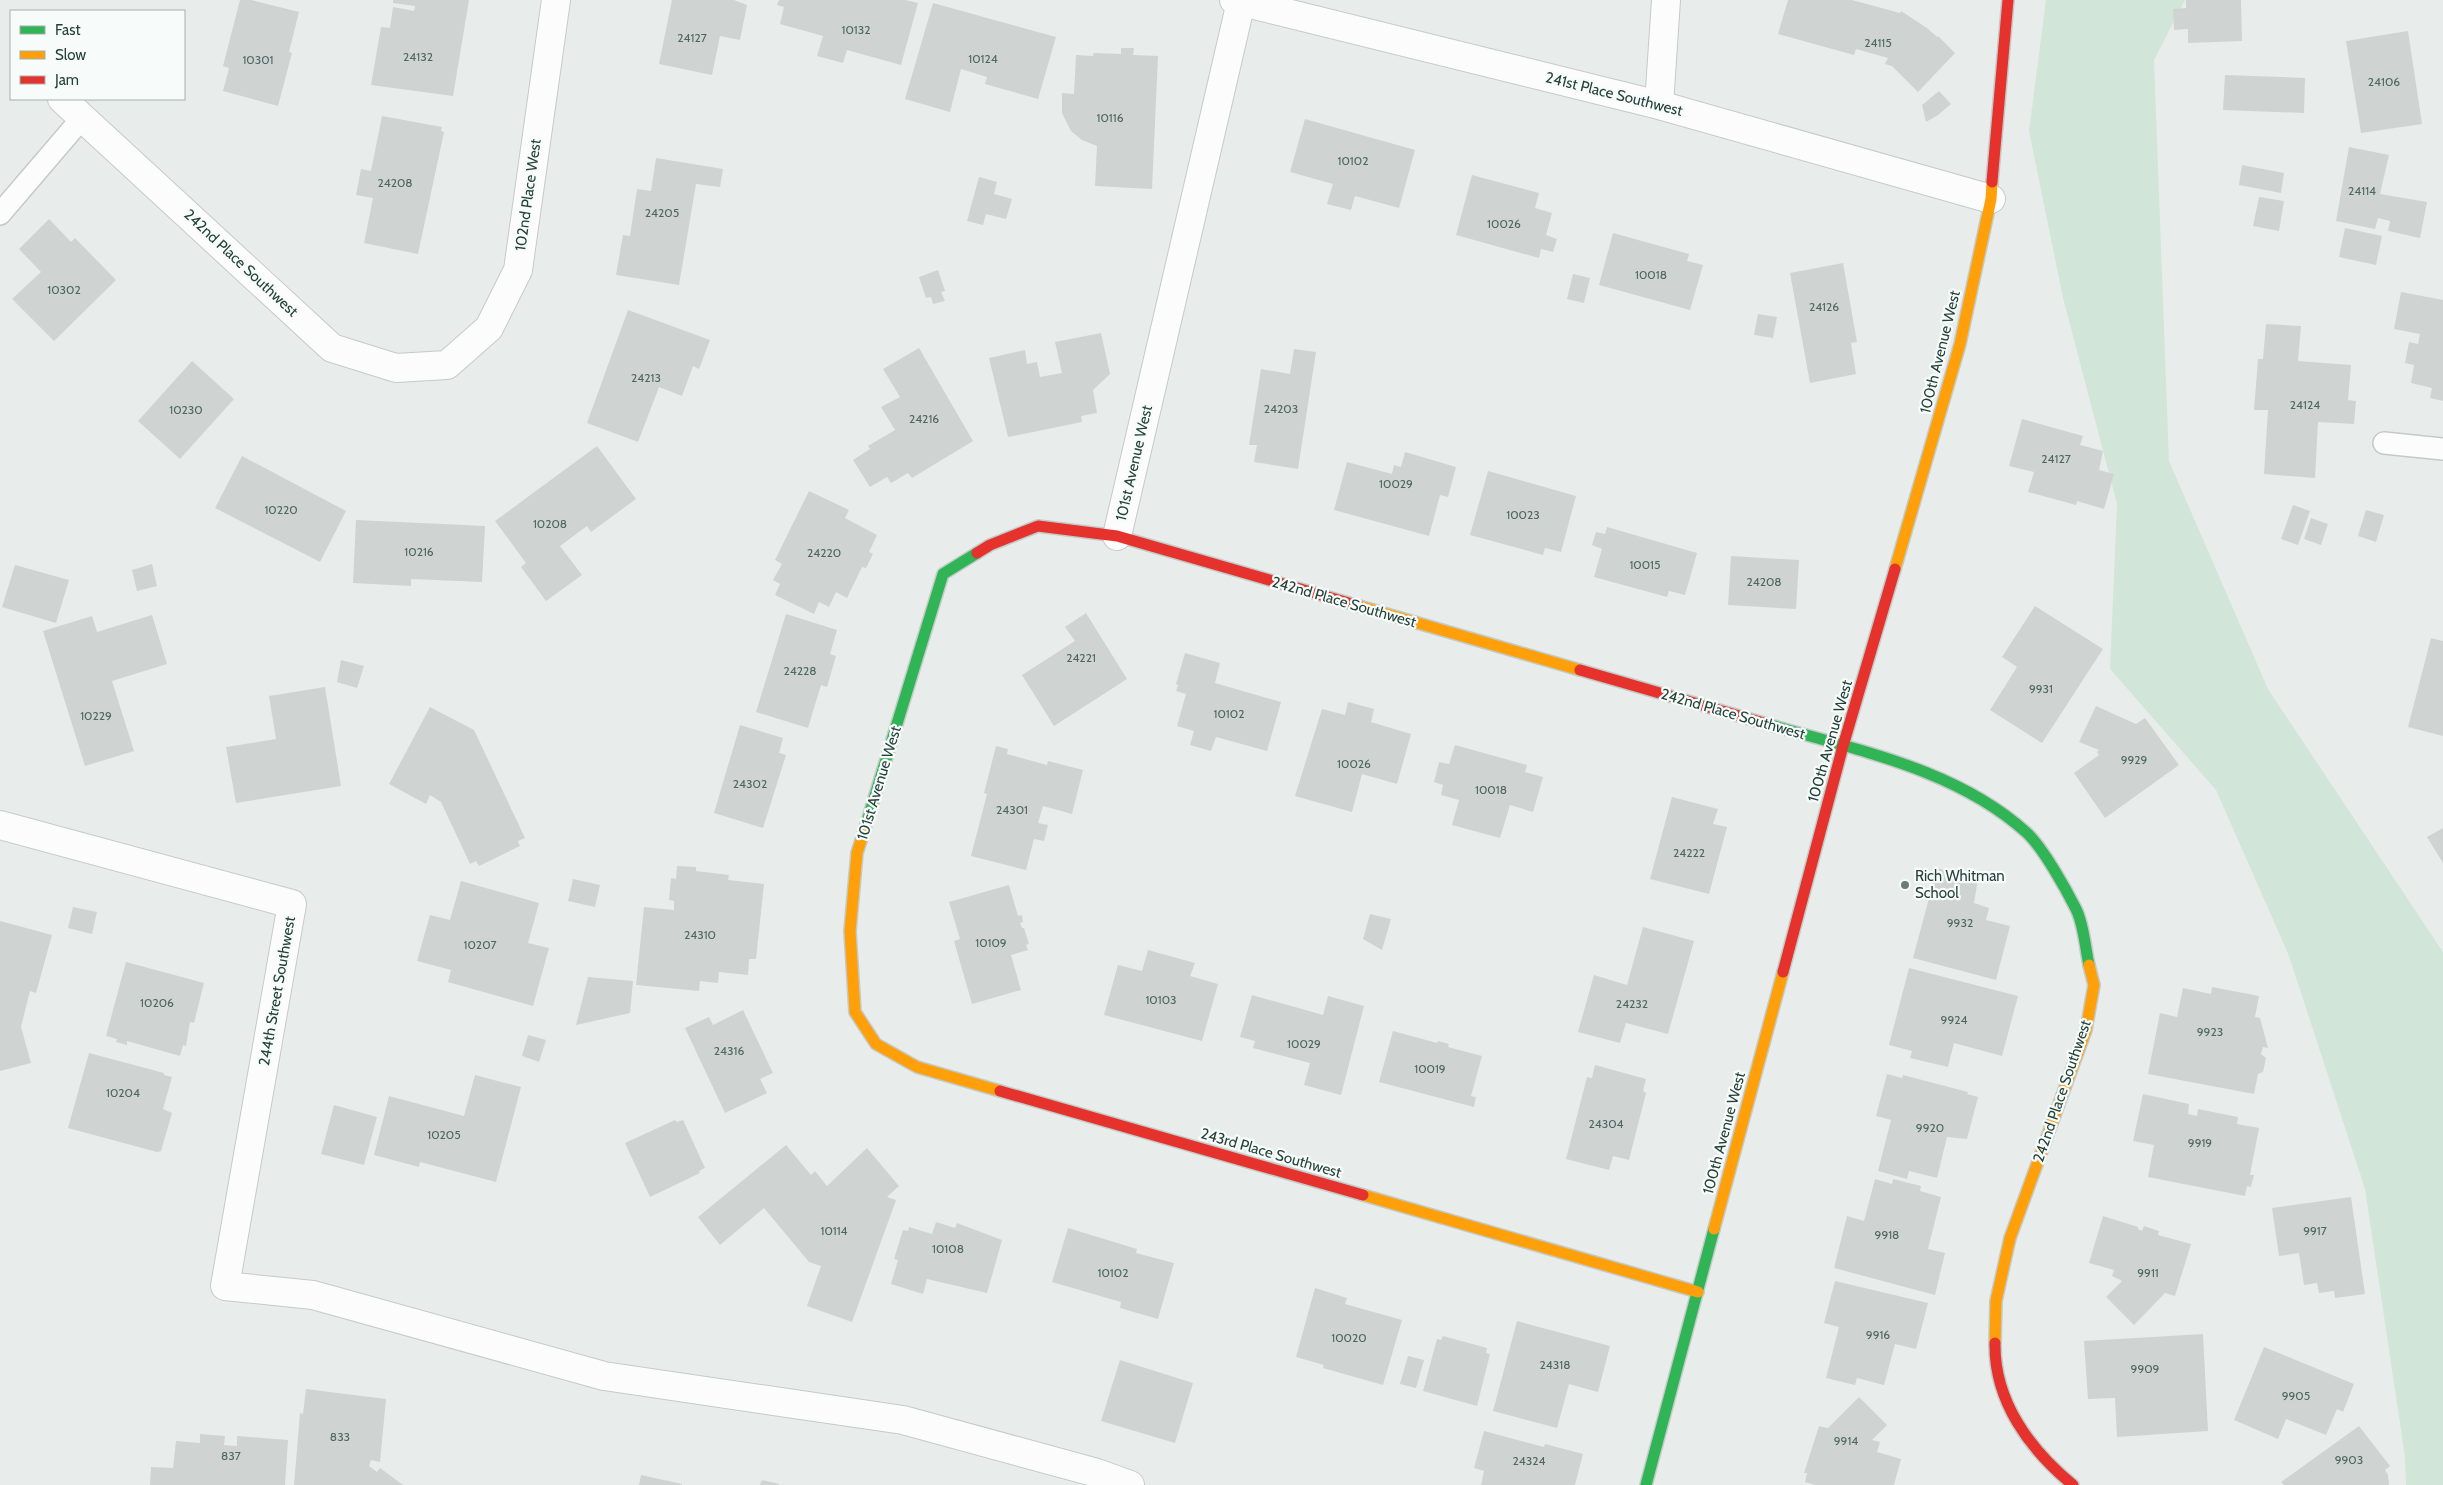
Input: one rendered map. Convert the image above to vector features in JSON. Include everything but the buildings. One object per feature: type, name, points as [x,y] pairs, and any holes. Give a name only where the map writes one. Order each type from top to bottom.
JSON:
[{"type":"street","name":"102nd Place West","points":[[447,365],[489,328],[518,270],[556,0]]},
{"type":"street","points":[[1659,105],[1666,0]]},
{"type":"street","name":"100th Avenue West","points":[[1646,1485],[1843,746],[1960,344],[1991,199],[2008,0]]},
{"type":"street","name":"241st Place Southwest","points":[[1238,1],[1659,105],[1991,199]]},
{"type":"street","name":"101st Avenue West","points":[[855,1012],[850,931],[857,854],[943,574],[990,545],[1038,526],[1117,536],[1238,1]]},
{"type":"street","name":"242nd Place Southwest","points":[[63,100],[332,348],[396,368],[447,365]]},
{"type":"street","name":"242nd Place Southwest","points":[[1117,536],[1843,746],[1927,773],[1979,797],[2028,834],[2055,872],[2077,911],[2094,985],[2086,1030],[2010,1238],[1996,1301],[1995,1359],[2007,1404],[2029,1443],[2058,1473],[2073,1485]]},
{"type":"street","name":"244th Street Southwest","points":[[0,825],[292,904],[225,1286],[313,1295],[604,1376],[903,1420],[1097,1473],[1130,1485]]},
{"type":"street","name":"243rd Place Southwest","points":[[855,1012],[876,1044],[917,1067],[1698,1292]]},
{"type":"lane","points":[[0,214],[83,118]]},
{"type":"lane","points":[[2384,443],[2443,449]]},
{"type":"green space","points":[[2046,0],[2185,0],[2154,60],[2169,461],[2268,689],[2443,952],[2443,1485],[2406,1485],[2405,1457],[2365,1189],[2289,956],[2216,790],[2110,669],[2117,504],[2063,298],[2029,131]]},
{"type":"traffic: fast","points":[[865,828],[943,574],[977,553]]},
{"type":"traffic: fast","points":[[1767,724],[1904,764],[1937,777],[1999,811],[2027,833],[2047,858],[2060,880],[2079,915],[2089,965]]},
{"type":"traffic: fast","points":[[1646,1485],[1714,1229]]},
{"type":"traffic: slow","points":[[1895,569],[1960,344],[1991,199],[1992,182]]},
{"type":"traffic: slow","points":[[1359,606],[1580,670]]},
{"type":"traffic: slow","points":[[865,828],[857,853],[850,931],[855,1012],[876,1044],[917,1067],[1000,1091]]},
{"type":"traffic: slow","points":[[1995,1343],[1996,1301],[2010,1238],[2086,1030],[2094,985],[2089,965]]},
{"type":"traffic: slow","points":[[1714,1229],[1783,972]]},
{"type":"traffic: slow","points":[[1363,1195],[1698,1292]]},
{"type":"traffic: jam","points":[[1992,182],[2008,0]]},
{"type":"traffic: jam","points":[[977,553],[990,545],[1038,526],[1117,536],[1359,606]]},
{"type":"traffic: jam","points":[[1783,972],[1843,746],[1895,569]]},
{"type":"traffic: jam","points":[[1580,670],[1767,724]]},
{"type":"traffic: jam","points":[[1000,1091],[1363,1195]]},
{"type":"traffic: jam","points":[[1995,1343],[1996,1364],[2001,1385],[2018,1423],[2043,1456],[2073,1485]]},
{"type":"place","name":"Rich Whitman School","points":[[1905,885]]}]
